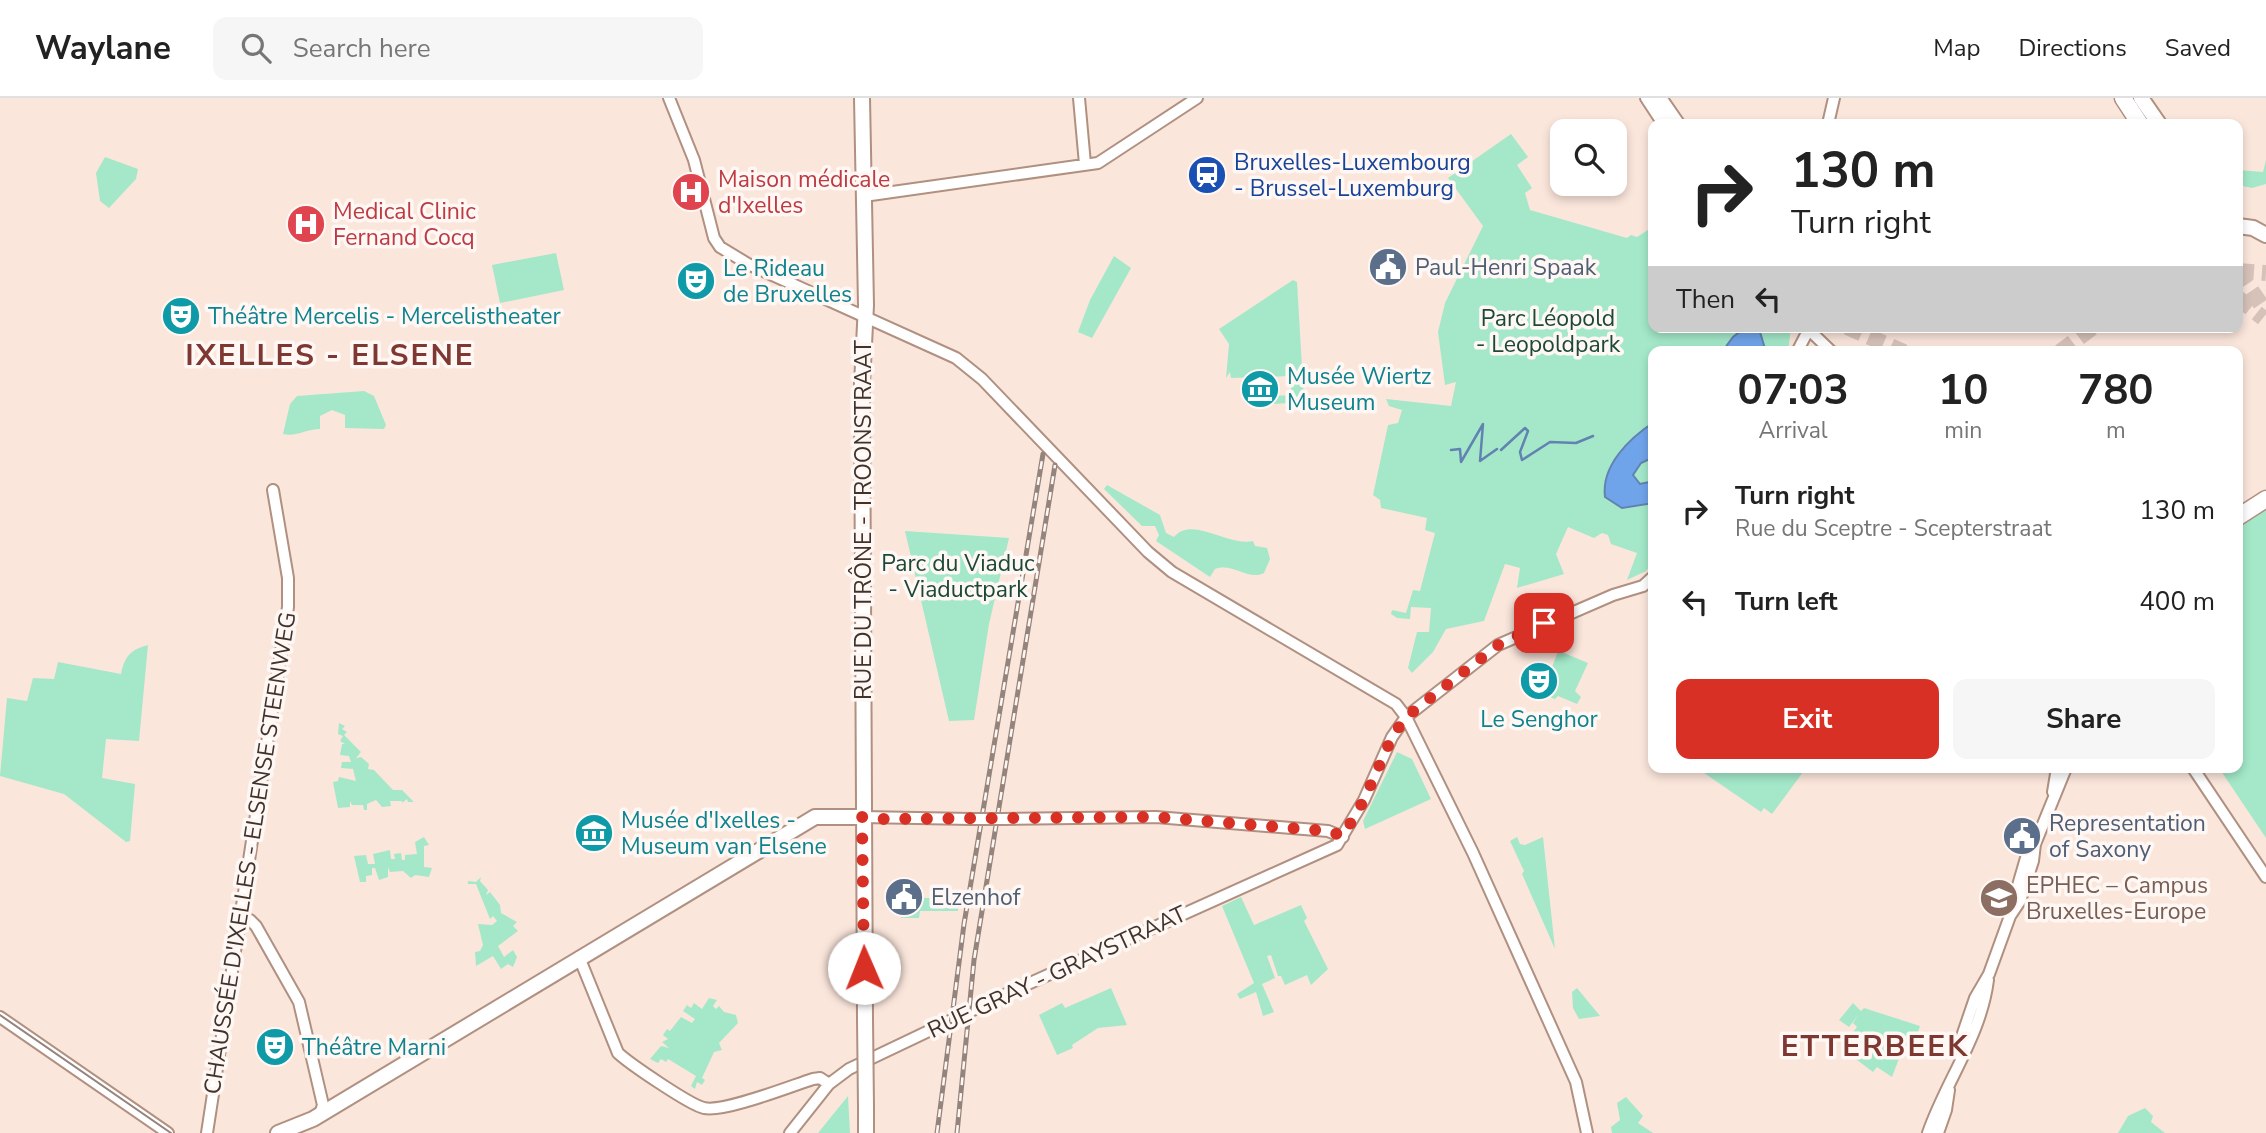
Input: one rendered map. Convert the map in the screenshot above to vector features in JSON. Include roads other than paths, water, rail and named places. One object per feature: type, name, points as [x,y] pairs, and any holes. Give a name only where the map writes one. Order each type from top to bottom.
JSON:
[{"type":"highway","points":[[2123,98],[2137,119]]},
{"type":"highway","points":[[2243,514],[2266,499]]},
{"type":"main road","name":"RUE DU TRÔNE - TROONSTRAAT","points":[[862,98],[862,817],[866,1133]]},
{"type":"main road","points":[[1659,98],[1674,119]]},
{"type":"main road","points":[[2141,98],[2155,119]]},
{"type":"main road","points":[[2243,227],[2253,228],[2266,235]]},
{"type":"main road","points":[[278,1133],[320,1114],[814,817],[862,817]]},
{"type":"main road","points":[[319,1133],[320,1114]]},
{"type":"street","points":[[668,98],[689,144],[709,225],[720,247],[748,264],[864,314],[967,365],[1148,552],[1172,572],[1206,595],[1361,681],[1396,704],[1406,717],[1473,853],[1576,1082],[1587,1133]]},
{"type":"street","points":[[1079,98],[1085,164]]},
{"type":"street","points":[[864,196],[1103,161],[1197,98]]},
{"type":"street","points":[[1646,98],[1661,119]]},
{"type":"street","points":[[1830,119],[1834,98]]},
{"type":"street","points":[[1813,333],[1826,346]]},
{"type":"street","name":"CHAUSSÉE D'IXELLES - ELSENSE STEENWEG","points":[[207,1133],[245,920],[288,607],[288,578],[273,490]]},
{"type":"street","points":[[862,817],[1191,818],[1328,831],[1343,836],[1364,800],[1392,737],[1406,717],[1498,645],[1617,593],[1636,589],[1648,580]]},
{"type":"street","points":[[2053,795],[2056,773]]},
{"type":"street","points":[[1928,1133],[1937,1107],[1949,1087],[1977,993],[1989,974],[2010,916],[2019,878],[2064,773]]},
{"type":"street","points":[[2196,773],[2266,877]]},
{"type":"street","name":"RUE GRAY - GRAYSTRAAT","points":[[790,1133],[829,1084],[849,1069],[983,1005],[1307,860],[1337,845],[1343,836]]},
{"type":"street","points":[[245,920],[303,1014],[323,1105],[320,1114]]},
{"type":"street","points":[[579,957],[618,1053],[682,1095],[709,1108],[722,1108],[813,1079],[820,1078],[829,1084]]},
{"type":"street","points":[[0,1017],[168,1133]]},
{"type":"street","points":[[1938,1133],[1947,1110],[1949,1087]]},
{"type":"water","points":[[1738,333],[1760,333],[1764,346],[1726,346]]},
{"type":"water","points":[[1648,427],[1648,460],[1641,463],[1633,475],[1640,484],[1648,482],[1648,504],[1622,508],[1605,497],[1605,485],[1612,463]]},
{"type":"waterway","points":[[1451,450],[1460,449],[1461,462],[1483,424],[1480,461],[1497,449]]},
{"type":"waterway","points":[[1501,450],[1525,428],[1528,431],[1520,452],[1522,460],[1550,442],[1576,443],[1593,436]]},
{"type":"tunnel","points":[[2243,271],[2266,273]]},
{"type":"tunnel","points":[[2243,278],[2266,312]]},
{"type":"tunnel","points":[[2243,302],[2263,318]]},
{"type":"tunnel","points":[[1861,333],[1890,346]]},
{"type":"tunnel","points":[[2068,346],[2085,333]]},
{"type":"tram line","points":[[0,1015],[171,1133]]},
{"type":"railway","points":[[937,1133],[964,924],[1043,454]]},
{"type":"railway","points":[[957,1133],[974,960],[1055,465]]},
{"type":"place","name":"Bruxelles-Luxembourg - Brussel-Luxemburg","points":[[1207,175]]},
{"type":"place","name":"Maison médicale d'Ixelles","points":[[691,192]]},
{"type":"place","name":"Medical Clinic Fernand Cocq","points":[[306,224]]},
{"type":"place","name":"Paul-Henri Spaak","points":[[1388,267]]},
{"type":"place","name":"Le Rideau de Bruxelles","points":[[696,281]]},
{"type":"place","name":"Théâtre Mercelis - Mercelistheater","points":[[181,316]]},
{"type":"place","name":"Musée Wiertz Museum","points":[[1260,389]]},
{"type":"place","name":"Le Senghor","points":[[1539,681]]},
{"type":"place","name":"Musée d'Ixelles - Museum van Elsene","points":[[594,833]]},
{"type":"place","name":"Representation of Saxony","points":[[2022,836]]},
{"type":"place","name":"Elzenhof","points":[[904,897]]},
{"type":"place","name":"EPHEC – Campus Bruxelles-Europe","points":[[1999,898]]},
{"type":"place","name":"Théâtre Marni","points":[[275,1047]]},
{"type":"district","name":"IXELLES - ELSENE","points":[[330,355]]},
{"type":"district","name":"ETTERBEEK","points":[[1875,1046]]},
{"type":"park label","name":"Parc Léopold - Leopoldpark","points":[[1548,331]]},
{"type":"park label","name":"Parc du Viaduc - Viaductpark","points":[[958,576]]}]
